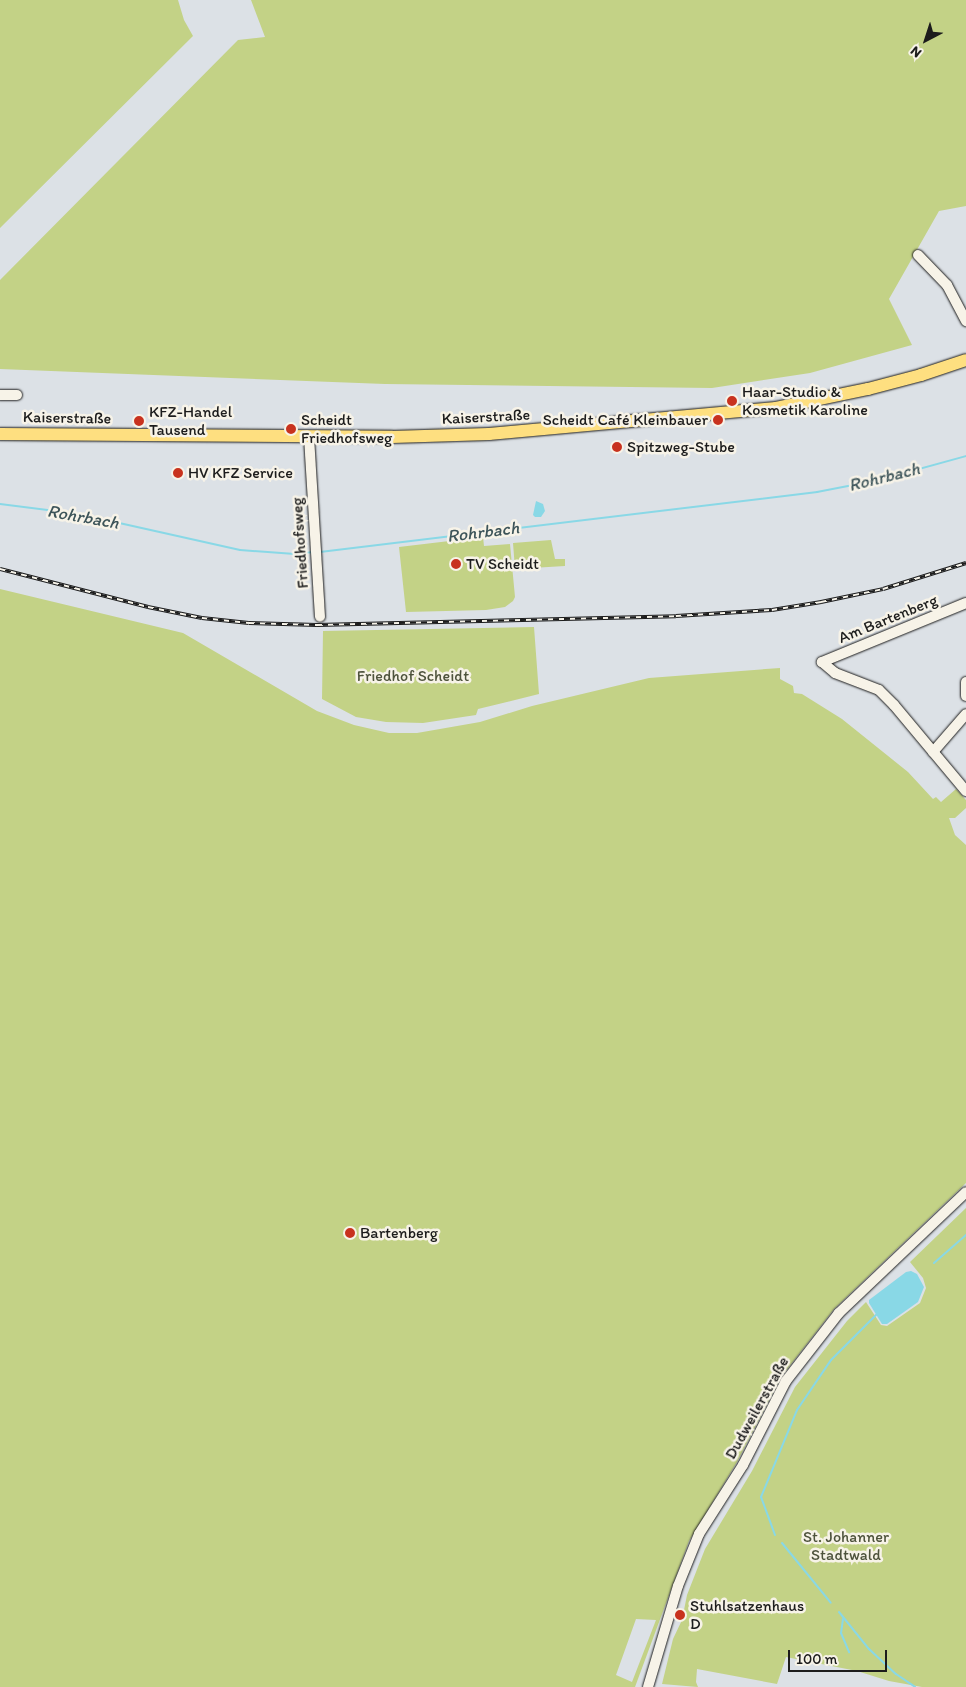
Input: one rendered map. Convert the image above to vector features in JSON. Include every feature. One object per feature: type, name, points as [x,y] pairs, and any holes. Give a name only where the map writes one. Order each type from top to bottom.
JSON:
[{"type":"main road","name":"Kaiserstraße","points":[[0,434],[309,437],[488,434],[776,408],[920,375],[966,360]]},
{"type":"street","points":[[918,255],[962,301],[966,321]]},
{"type":"street","points":[[0,395],[17,395]]},
{"type":"street","name":"Friedhofsweg","points":[[309,437],[320,616]]},
{"type":"street","name":"Am Bartenberg","points":[[933,752],[879,690],[835,674],[822,662],[966,604]]},
{"type":"street","points":[[966,682],[966,696]]},
{"type":"street","points":[[966,714],[933,752],[966,791]]},
{"type":"street","name":"Dudweilerstraße","points":[[648,1687],[674,1598],[699,1534],[742,1465],[786,1381],[839,1313],[966,1192]]},
{"type":"green space","points":[[0,0],[178,0],[184,20],[193,36],[0,228]]},
{"type":"green space","points":[[251,0],[966,0],[966,206],[939,211],[889,299],[912,345],[810,373],[712,388],[385,384],[0,369],[0,280],[238,40],[265,37]]},
{"type":"green space","name":"TV Scheidt","points":[[483,537],[484,546],[510,544],[515,597],[513,601],[505,607],[486,610],[406,612],[399,547]]},
{"type":"green space","points":[[551,540],[555,559],[565,559],[565,566],[515,569],[513,543]]},
{"type":"green space","points":[[0,589],[183,633],[317,711],[354,725],[389,733],[417,733],[480,722],[532,706],[649,678],[780,668],[780,679],[793,686],[794,693],[802,694],[842,719],[908,772],[933,799],[936,797],[941,802],[956,789],[966,800],[966,808],[955,818],[949,818],[955,835],[966,845],[966,1183],[834,1309],[781,1377],[737,1462],[689,1541],[635,1687],[0,1687]],"holes":[[[636,1619],[656,1620],[632,1682],[616,1675]]]},
{"type":"green space","name":"Friedhof Scheidt","points":[[534,627],[539,694],[478,709],[476,715],[423,723],[386,722],[356,717],[322,699],[323,631]]},
{"type":"green space","name":"St. Johanner Stadtwald","points":[[966,1208],[966,1687],[922,1687],[889,1681],[857,1671],[786,1657],[777,1684],[697,1669],[696,1682],[698,1687],[662,1684],[673,1639],[682,1620],[687,1595],[705,1549],[752,1471],[795,1387],[847,1321],[866,1302],[881,1325],[887,1326],[920,1303],[926,1288],[923,1278],[910,1262]]},
{"type":"water","points":[[536,501],[543,504],[545,511],[541,517],[533,515]]},
{"type":"water","points":[[911,1271],[917,1274],[924,1287],[918,1302],[887,1324],[882,1324],[869,1300],[906,1272]]},
{"type":"waterway","name":"Rohrbach","points":[[320,552],[817,492],[879,480],[966,456]]},
{"type":"waterway","name":"Rohrbach","points":[[0,504],[79,514],[240,550],[295,554],[313,552]]},
{"type":"waterway","points":[[934,1263],[966,1235]]},
{"type":"waterway","points":[[775,1535],[761,1497],[797,1410],[831,1360],[877,1314]]},
{"type":"waterway","points":[[782,1543],[831,1603]]},
{"type":"waterway","points":[[839,1612],[869,1649],[896,1674],[915,1687]]},
{"type":"waterway","points":[[843,1619],[841,1633],[849,1652]]},
{"type":"railway","points":[[0,569],[148,607],[202,618],[249,623],[317,625],[676,616],[772,610],[883,589],[966,563]]},
{"type":"place","name":"Haar-Studio & Kosmetik Karoline","points":[[732,401]]},
{"type":"place","name":"Scheidt Café Kleinbauer","points":[[718,420]]},
{"type":"place","name":"KFZ-Handel Tausend","points":[[139,421]]},
{"type":"place","name":"Scheidt Friedhofsweg","points":[[291,429]]},
{"type":"place","name":"Spitzweg-Stube","points":[[617,447]]},
{"type":"place","name":"HV KFZ Service","points":[[178,473]]},
{"type":"place","name":"TV Scheidt","points":[[456,564]]},
{"type":"place","name":"Bartenberg","points":[[350,1233]]},
{"type":"place","name":"Stuhlsatzenhaus D","points":[[680,1615]]}]
